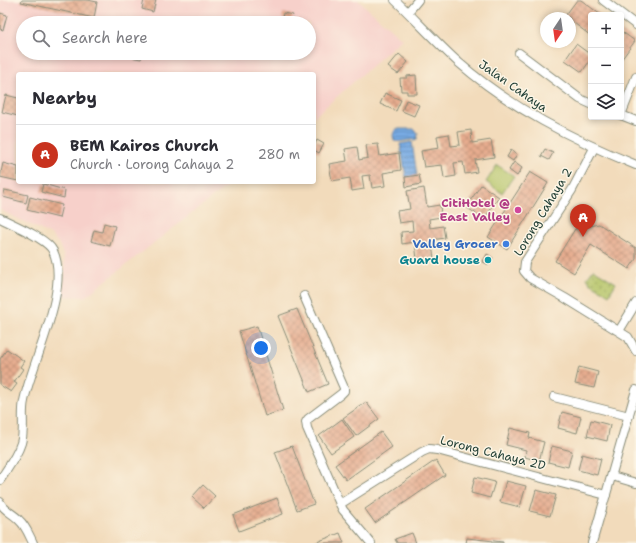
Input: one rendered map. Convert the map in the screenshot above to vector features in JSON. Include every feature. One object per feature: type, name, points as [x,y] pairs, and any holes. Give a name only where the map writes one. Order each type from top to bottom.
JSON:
[{"type":"street","name":"Jalan Cahaya","points":[[395,0],[458,62],[495,91],[541,121],[594,148],[636,165]]},
{"type":"street","points":[[408,12],[418,0]]},
{"type":"street","points":[[603,0],[636,25]]},
{"type":"street","points":[[519,53],[580,99],[588,103]]},
{"type":"street","points":[[624,107],[636,77]]},
{"type":"street","points":[[624,116],[636,121]]},
{"type":"street","name":"Lorong Cahaya 2","points":[[594,148],[572,190],[525,262],[524,271],[530,278],[628,337],[636,351]]},
{"type":"street","points":[[0,218],[36,236],[53,250],[58,268],[57,294],[24,401],[22,442],[15,457],[0,480]]},
{"type":"street","points":[[304,296],[344,388],[344,391],[341,394],[308,419],[306,422],[307,428],[343,510],[371,543]]},
{"type":"street","points":[[618,331],[635,305]]},
{"type":"street","points":[[592,543],[636,394]]},
{"type":"street","points":[[554,397],[629,416]]},
{"type":"street","name":"Lorong Cahaya 2D","points":[[340,504],[422,452],[430,449],[479,460],[606,495]]},
{"type":"street","points":[[612,476],[636,483]]},
{"type":"street","points":[[1,505],[20,520],[33,543]]},
{"type":"shaded area","points":[[0,0],[358,0],[402,39],[316,115],[316,72],[16,72],[16,184],[229,184],[85,297],[62,296],[65,275],[64,257],[59,244],[51,235],[0,210]]},
{"type":"green space","points":[[497,165],[514,176],[502,193],[486,182]]},
{"type":"green space","points":[[593,269],[616,283],[609,295],[590,283],[587,278]]},
{"type":"water","points":[[396,129],[414,129],[418,134],[417,139],[399,142],[394,141],[393,135]]},
{"type":"water","points":[[412,142],[417,175],[406,177],[400,144]]},
{"type":"building","points":[[22,0],[88,0],[97,2],[94,16],[85,16],[21,2]]},
{"type":"building","points":[[144,0],[156,0],[153,12],[142,9]]},
{"type":"building","points":[[577,0],[581,0],[597,12],[588,12],[588,34],[576,25],[576,12],[568,12]]},
{"type":"building","points":[[0,13],[7,15],[3,30],[0,29]]},
{"type":"building","points":[[283,13],[293,15],[293,16],[282,16]]},
{"type":"building","points":[[624,33],[635,41],[624,56]]},
{"type":"building","points":[[576,44],[588,53],[588,63],[582,72],[565,60],[573,48],[576,48]]},
{"type":"building","points":[[399,54],[408,62],[398,74],[388,67]]},
{"type":"building","points":[[492,69],[500,74],[497,78],[490,72]]},
{"type":"building","points":[[416,75],[417,94],[407,94],[407,91],[401,91],[400,78],[407,78],[407,76]]},
{"type":"building","points":[[385,93],[401,100],[396,111],[380,104]]},
{"type":"building","points":[[6,95],[16,98],[16,116],[2,112]]},
{"type":"building","points":[[406,100],[419,105],[414,116],[402,111]]},
{"type":"building","points":[[471,130],[472,143],[491,140],[494,157],[475,160],[477,172],[465,174],[463,162],[454,163],[456,176],[444,178],[442,165],[424,167],[421,151],[439,148],[437,136],[449,134],[451,146],[460,145],[458,132]]},
{"type":"building","points":[[317,140],[324,144],[319,153],[316,151]]},
{"type":"building","points":[[378,144],[380,156],[399,153],[401,170],[383,173],[385,186],[372,188],[370,175],[362,176],[364,189],[352,191],[350,178],[332,181],[329,164],[347,161],[345,149],[357,147],[359,160],[368,158],[366,145]]},
{"type":"building","points":[[545,149],[553,153],[549,160],[541,156]]},
{"type":"building","points":[[511,150],[517,154],[513,161],[507,157]]},
{"type":"building","points":[[514,162],[522,168],[517,176],[509,170]]},
{"type":"building","points":[[3,163],[16,166],[16,181],[0,177]]},
{"type":"building","name":"CitiHotel @ East Valley","points":[[530,172],[548,183],[507,249],[488,237]]},
{"type":"building","points":[[419,175],[421,184],[406,187],[405,177]]},
{"type":"building","points":[[43,184],[65,190],[64,198],[41,192]]},
{"type":"building","points":[[481,185],[499,197],[484,219],[466,207]]},
{"type":"building","points":[[424,188],[427,207],[440,205],[441,217],[429,219],[430,228],[443,226],[445,238],[431,240],[434,258],[417,260],[415,242],[402,244],[401,232],[413,231],[412,221],[399,223],[397,211],[410,209],[407,191]]},
{"type":"building","points":[[5,190],[28,195],[26,203],[3,197]]},
{"type":"building","points":[[30,197],[62,205],[59,218],[27,210]]},
{"type":"building","points":[[104,223],[115,226],[110,246],[91,241],[94,230],[102,232]]},
{"type":"building","points":[[599,224],[636,248],[636,259],[629,269],[591,245],[574,273],[555,261],[575,229]]},
{"type":"building","name":"Guard house","points":[[487,254],[493,258],[489,265],[483,262]]},
{"type":"building","points":[[297,309],[328,384],[309,392],[278,316]]},
{"type":"building","points":[[257,326],[283,410],[265,416],[239,331]]},
{"type":"building","points":[[7,349],[24,361],[20,367],[23,369],[14,382],[17,384],[11,392],[0,385],[0,359]]},
{"type":"building","points":[[579,367],[598,372],[594,388],[575,384]]},
{"type":"building","points":[[366,402],[379,419],[356,436],[343,418]]},
{"type":"building","points":[[562,412],[581,417],[577,433],[558,428]]},
{"type":"building","points":[[342,419],[354,437],[331,453],[319,436]]},
{"type":"building","points":[[591,420],[610,425],[607,441],[587,436]]},
{"type":"building","points":[[510,428],[530,433],[529,438],[544,442],[539,461],[525,457],[526,450],[506,445]]},
{"type":"building","points":[[381,432],[392,447],[346,480],[335,465]]},
{"type":"building","points":[[292,446],[314,504],[297,510],[275,452]]},
{"type":"building","points":[[552,446],[572,451],[568,467],[548,462]]},
{"type":"building","points":[[582,454],[601,459],[597,475],[578,470]]},
{"type":"building","points":[[436,460],[445,475],[375,523],[365,509]]},
{"type":"building","points":[[475,477],[495,482],[490,498],[471,493]]},
{"type":"building","points":[[506,481],[526,486],[520,507],[500,502]]},
{"type":"building","points":[[203,485],[215,496],[204,508],[192,497]]},
{"type":"building","points":[[536,490],[556,495],[550,516],[530,511]]},
{"type":"building","points":[[277,498],[283,514],[239,531],[233,515]]},
{"type":"building","points":[[340,533],[344,543],[314,543]]},
{"type":"building","points":[[412,533],[416,543],[397,543],[395,539]]},
{"type":"building","points":[[467,538],[503,542],[503,543],[466,543]]},
{"type":"place","name":"CitiHotel @ East Valley","points":[[518,210]]},
{"type":"place","name":"BEM Kairos Church","points":[[583,237]]},
{"type":"place","name":"Valley Grocer","points":[[506,244]]},
{"type":"place","name":"Guard house","points":[[488,260]]}]
